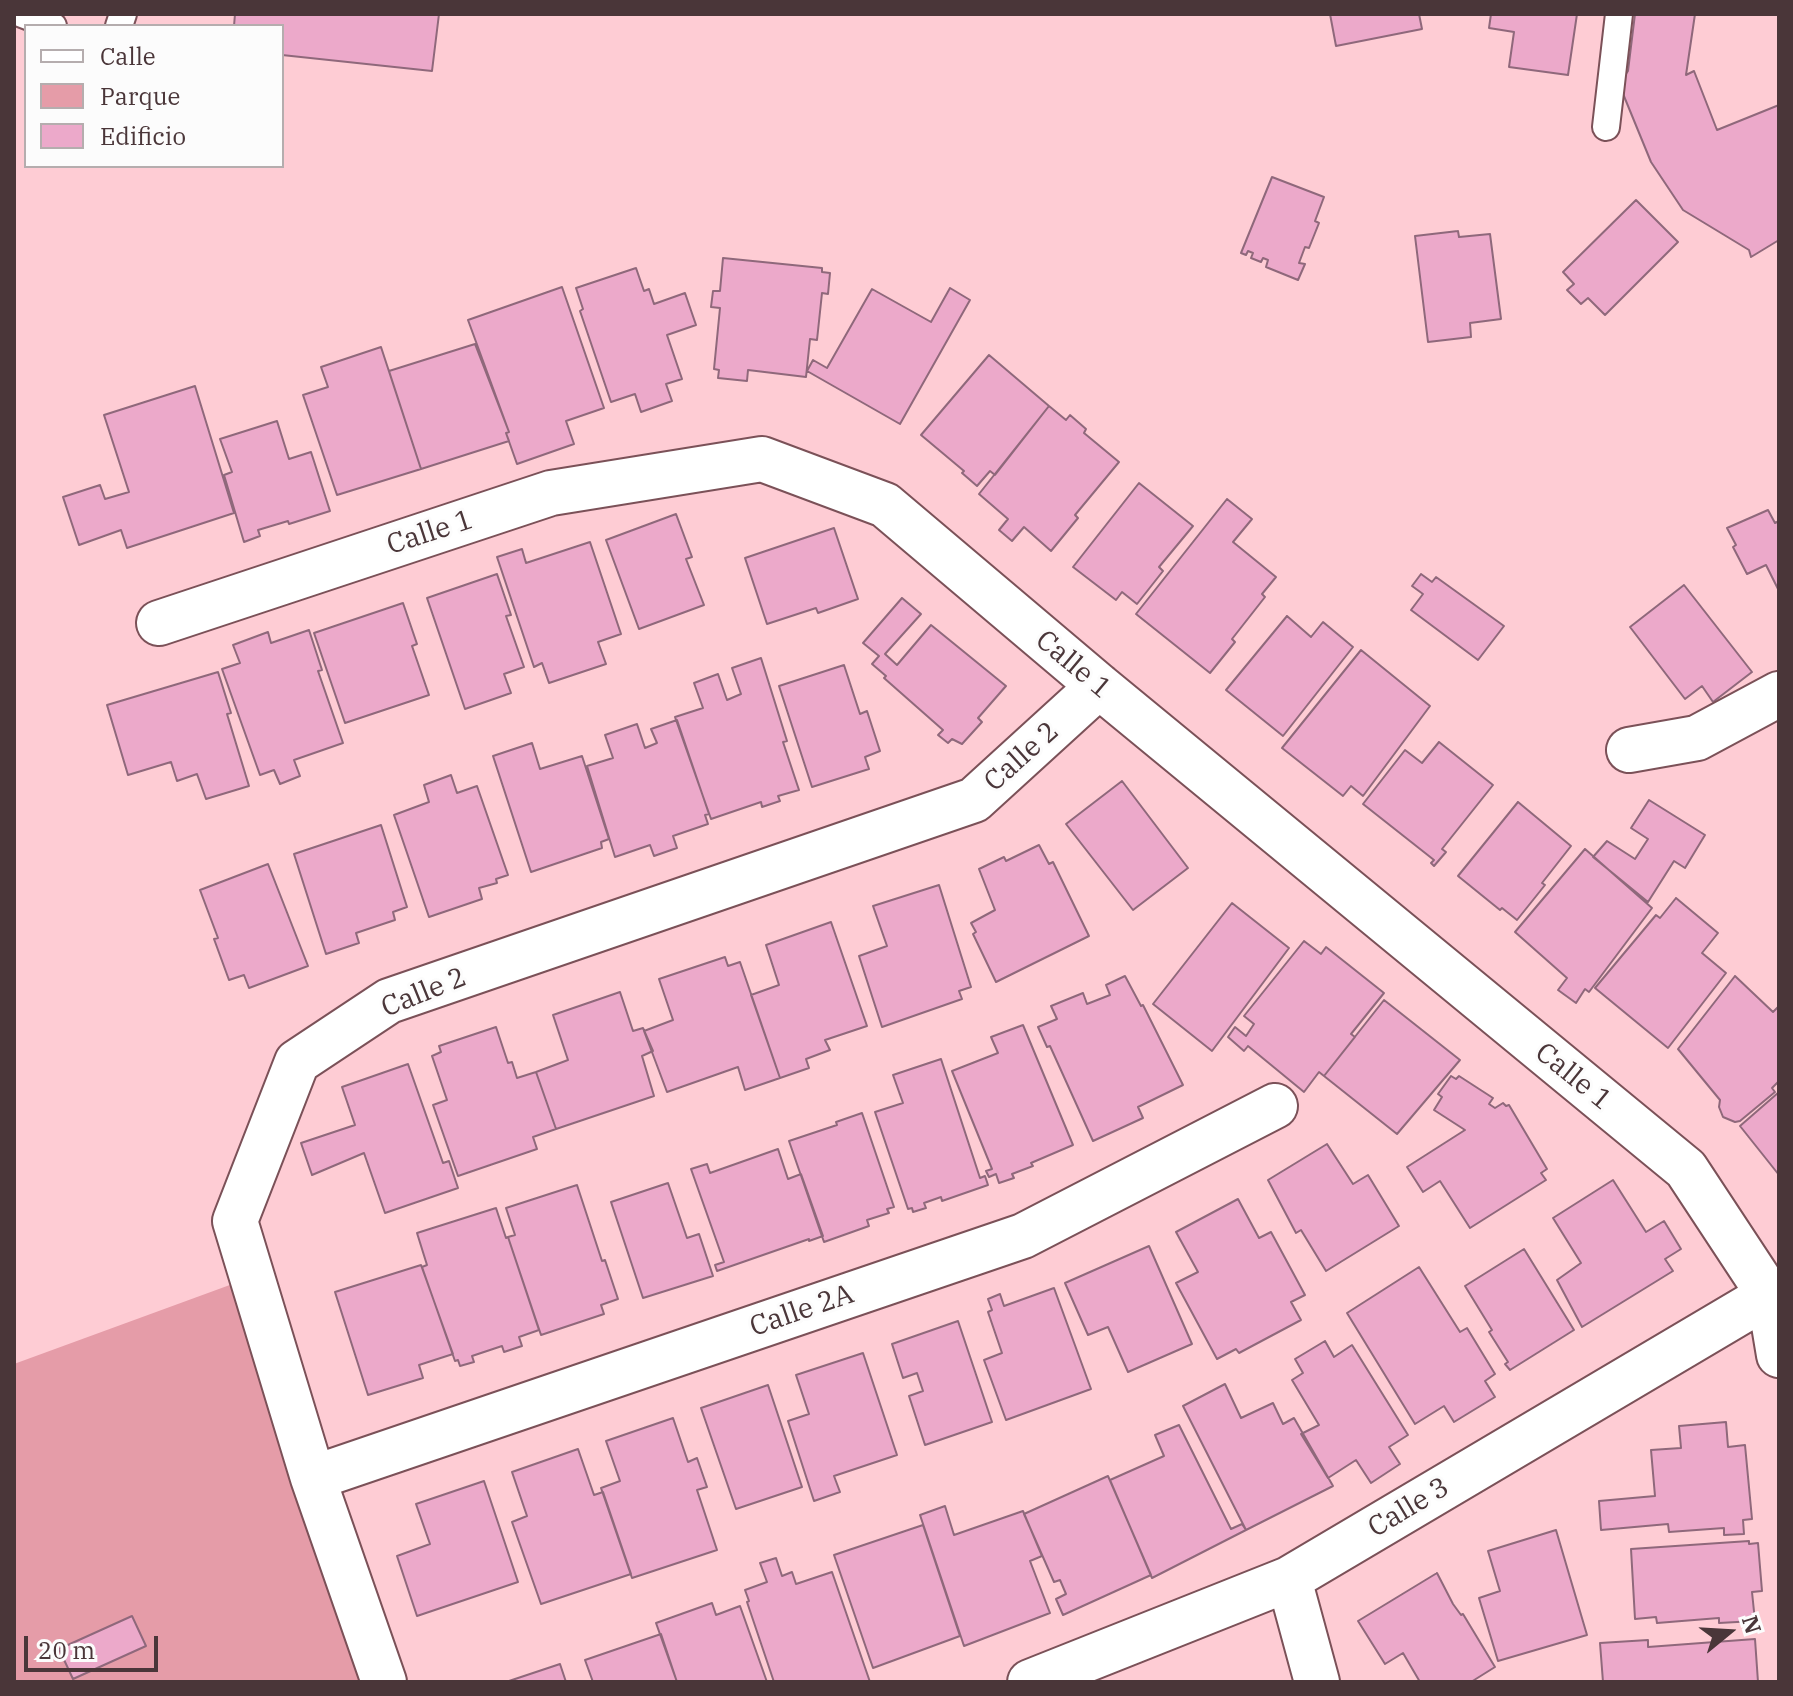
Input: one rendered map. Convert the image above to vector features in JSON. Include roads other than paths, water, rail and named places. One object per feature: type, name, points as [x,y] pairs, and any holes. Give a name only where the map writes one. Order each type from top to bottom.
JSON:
[{"type":"street","name":"Calle 1","points":[[159,623],[551,493],[762,459],[885,505],[1099,686],[1686,1169],[1769,1295],[1779,1355]]},
{"type":"street","name":"Calle 2","points":[[384,1682],[313,1478],[235,1221],[297,1062],[389,1001],[974,800],[1099,686]]},
{"type":"street","points":[[1629,750],[1697,738],[1779,694]]},
{"type":"street","name":"Calle 2A","points":[[313,1478],[1023,1236],[1275,1106]]},
{"type":"street","name":"Calle 3","points":[[1030,1682],[1289,1579],[1769,1295]]},
{"type":"street","points":[[1289,1579],[1317,1682]]},
{"type":"lane","points":[[22,14],[48,24]]},
{"type":"lane","points":[[1606,127],[1619,14]]}]
